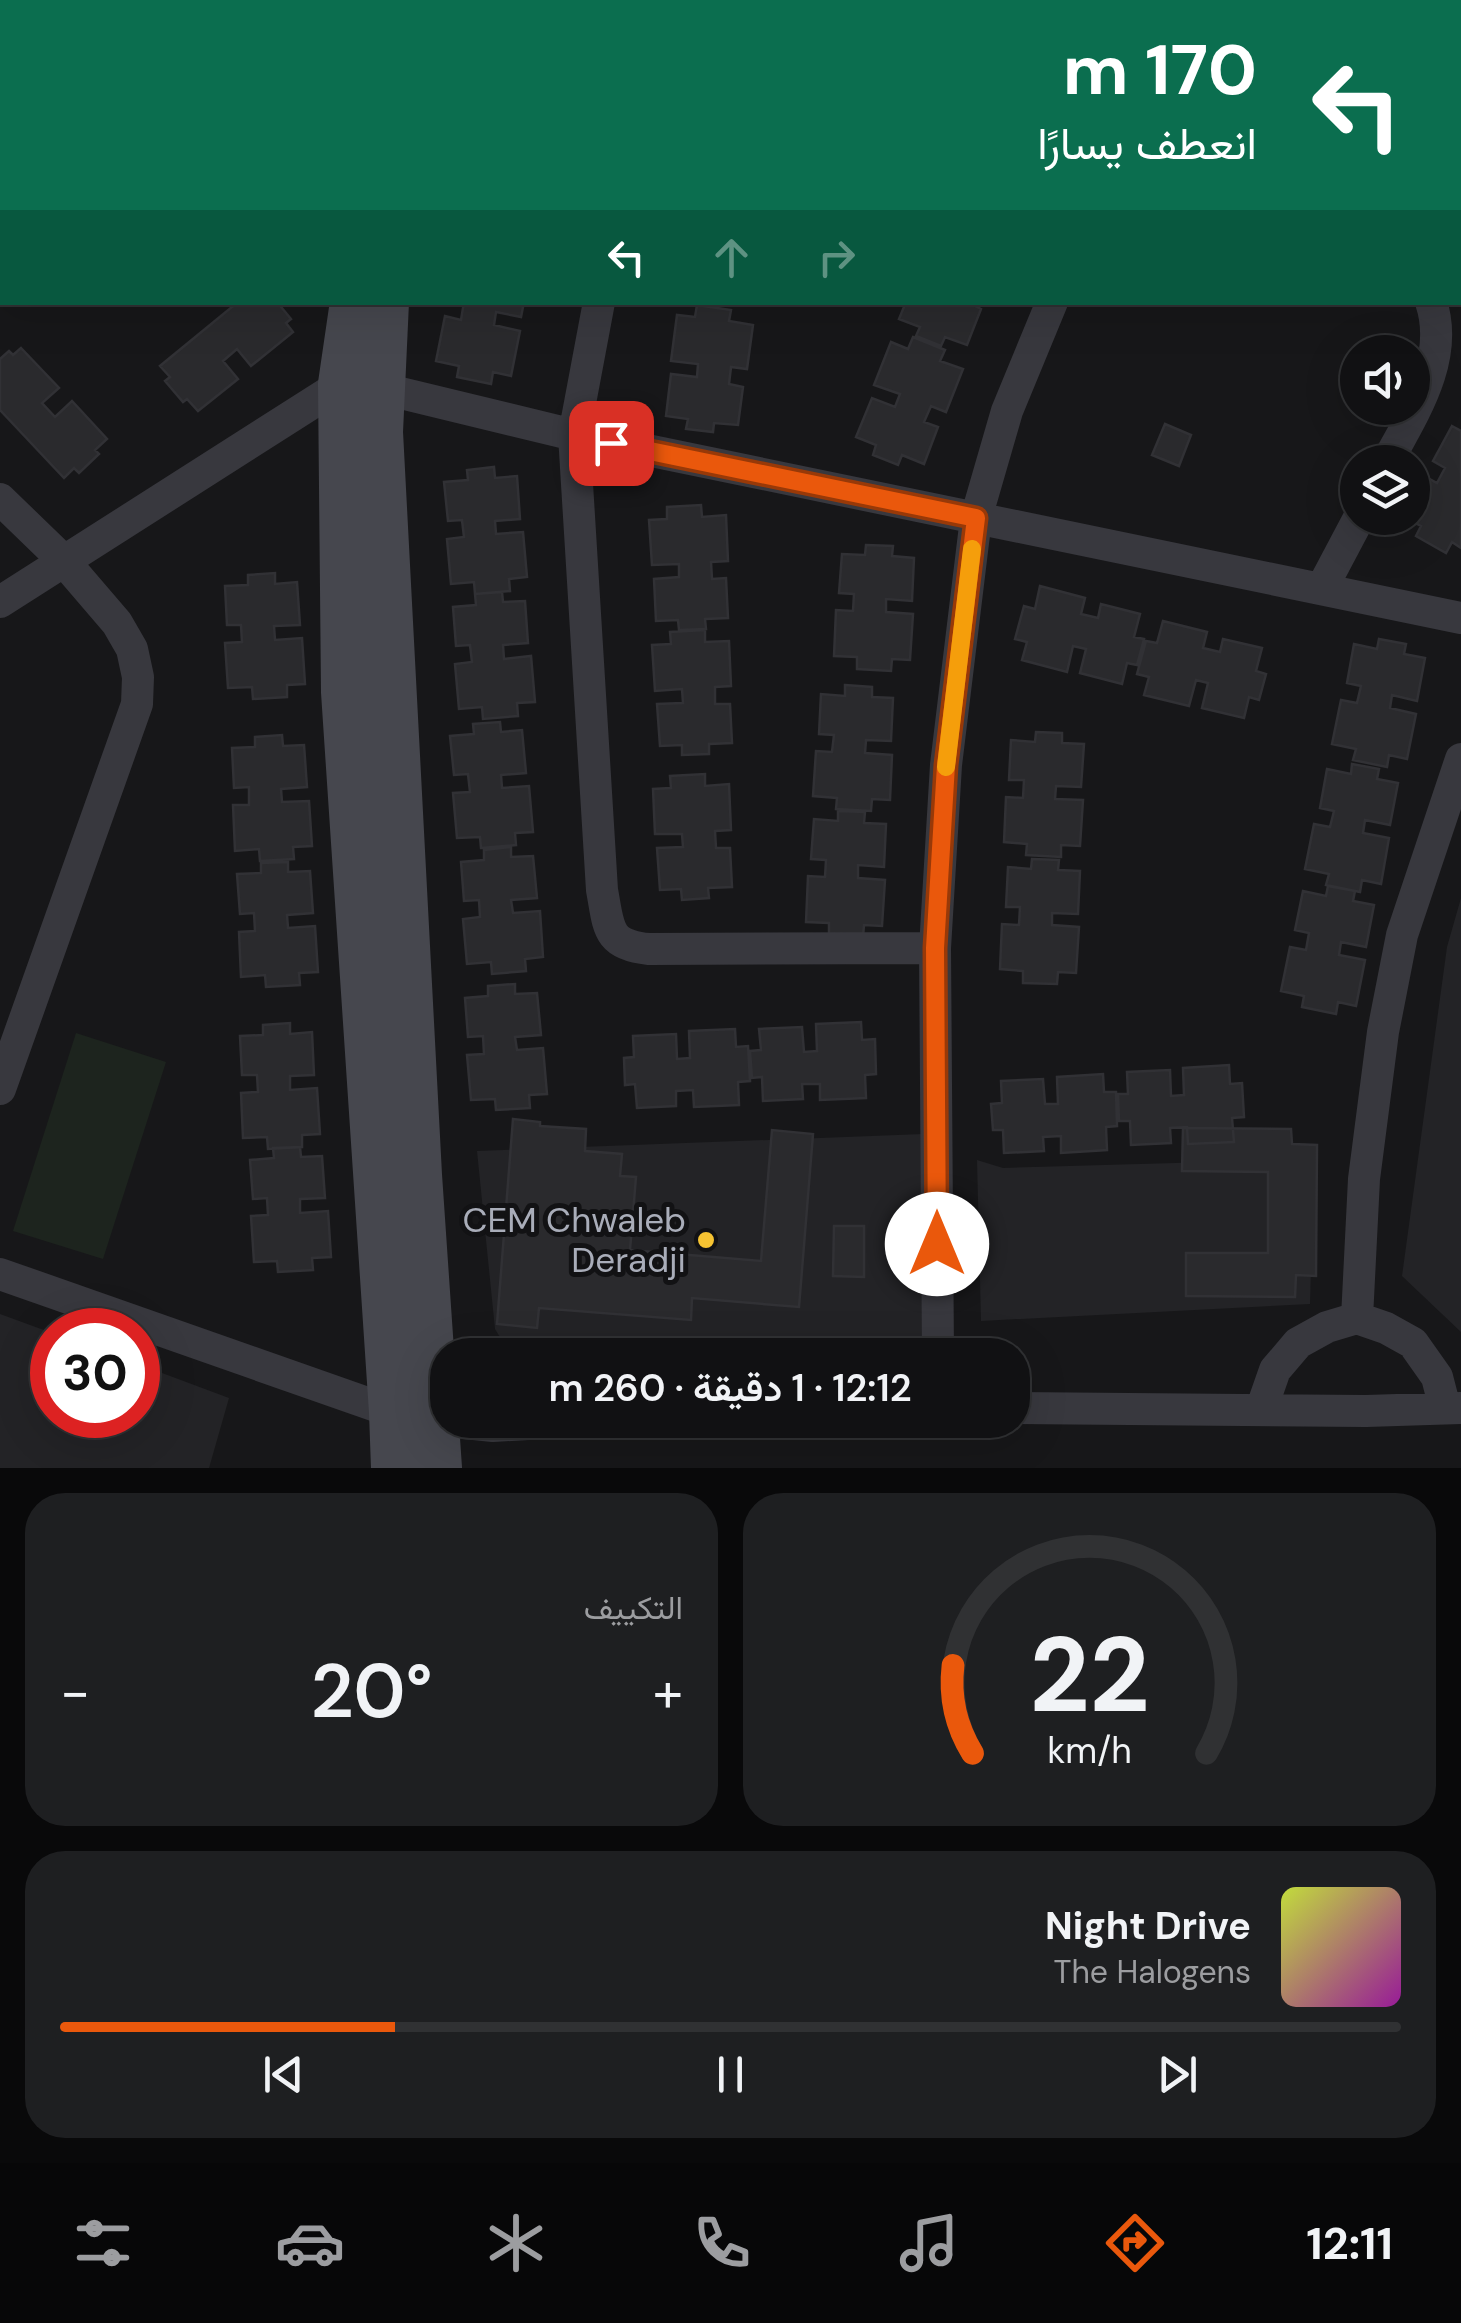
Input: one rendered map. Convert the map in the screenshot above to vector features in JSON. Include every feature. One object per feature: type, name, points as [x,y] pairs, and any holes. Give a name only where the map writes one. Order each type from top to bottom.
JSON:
[{"type":"main road","points":[[354,305],[361,386],[379,432],[414,1116],[414,1416],[395,1468]]},
{"type":"main road","points":[[361,386],[384,305]]},
{"type":"main road","points":[[414,1416],[438,1468]]},
{"type":"street","points":[[598,305],[574,435],[602,890],[614,937],[630,948],[649,949],[935,948]]},
{"type":"street","points":[[938,1338],[935,948],[946,765],[976,518],[1007,411],[1051,305]]},
{"type":"street","points":[[1397,445],[1434,362],[1437,336],[1432,305]]},
{"type":"street","points":[[0,602],[63,560],[361,386],[574,435],[1461,618]]},
{"type":"street","points":[[0,500],[63,560],[118,623],[132,649],[138,677],[136,704],[0,1090]]},
{"type":"street","points":[[1322,588],[1349,535]]},
{"type":"street","points":[[1357,1318],[1364,1178],[1402,935],[1461,758]]},
{"type":"street","points":[[0,1274],[414,1416],[430,1418]]},
{"type":"street","points":[[1030,1408],[1260,1410],[1453,1408],[1437,1377],[1412,1343],[1357,1318],[1327,1327],[1298,1343],[1276,1370],[1260,1410]]},
{"type":"shaded area","points":[[1461,898],[1461,1332],[1402,1276],[1447,947]]},
{"type":"shaded area","points":[[76,1033],[166,1062],[103,1259],[13,1231]]},
{"type":"shaded area","name":"CEM Chwaleb Deradji","points":[[923,1134],[927,1338],[501,1338],[495,1329],[477,1151]]},
{"type":"shaded area","points":[[1314,1159],[1310,1304],[981,1321],[977,1160],[1003,1168]]},
{"type":"shaded area","points":[[0,1314],[30,1325],[30,1438],[160,1438],[160,1372],[229,1398],[209,1468],[0,1468]]},
{"type":"building","points":[[234,305],[279,305],[291,319],[286,323],[293,332],[251,366],[237,349],[223,361],[238,379],[198,411],[187,399],[183,402],[165,381],[170,377],[160,366]]},
{"type":"building","points":[[464,305],[523,305],[521,317],[496,312],[494,325],[520,331],[511,376],[493,372],[491,384],[457,377],[459,366],[436,361],[445,316],[461,320]]},
{"type":"building","points":[[697,305],[731,310],[729,321],[753,325],[747,369],[731,367],[729,384],[743,387],[738,425],[714,423],[713,432],[686,429],[688,419],[666,416],[671,374],[697,377],[698,364],[671,361],[677,315],[695,317]]},
{"type":"building","points":[[905,305],[974,305],[981,309],[967,345],[945,337],[941,346],[916,336],[920,327],[899,319]]},
{"type":"building","points":[[913,337],[945,350],[940,361],[963,369],[946,412],[931,406],[924,422],[938,427],[924,464],[902,455],[898,465],[873,455],[876,445],[856,437],[872,398],[895,407],[900,394],[874,385],[891,342],[908,349]]},
{"type":"building","points":[[21,348],[59,388],[42,403],[55,417],[72,401],[107,439],[95,450],[99,454],[79,473],[74,468],[64,478],[0,410],[0,359]]},
{"type":"building","points":[[1165,424],[1191,435],[1179,466],[1152,455]]},
{"type":"building","points":[[1452,426],[1461,431],[1461,548],[1452,542],[1446,553],[1416,536],[1430,535],[1430,479],[1437,483],[1445,468],[1433,461]]},
{"type":"building","points":[[494,467],[495,478],[517,476],[520,519],[495,521],[496,534],[523,532],[527,577],[509,579],[510,591],[475,594],[474,582],[451,584],[447,539],[464,537],[462,520],[448,521],[444,482],[468,480],[467,470]]},
{"type":"building","points":[[701,505],[702,517],[726,515],[728,561],[711,562],[712,579],[726,578],[728,618],[705,619],[706,629],[679,630],[678,620],[656,621],[654,579],[679,577],[679,564],[652,565],[649,520],[667,519],[667,507]]},
{"type":"building","points":[[866,545],[893,546],[892,556],[914,558],[912,601],[886,599],[886,612],[913,614],[910,660],[892,659],[891,671],[857,669],[857,657],[834,656],[836,610],[853,611],[854,594],[839,593],[842,554],[865,555]]},
{"type":"building","points":[[275,573],[275,584],[297,582],[300,625],[274,626],[275,640],[302,638],[305,684],[287,685],[287,697],[253,699],[252,687],[228,688],[225,643],[242,642],[241,625],[227,625],[225,586],[248,585],[248,575]]},
{"type":"building","points":[[1040,586],[1085,598],[1081,614],[1098,618],[1101,604],[1140,614],[1134,637],[1144,639],[1137,665],[1127,663],[1122,684],[1080,673],[1086,649],[1073,646],[1067,672],[1022,660],[1027,642],[1015,639],[1024,606],[1035,609]]},
{"type":"building","points":[[502,592],[503,602],[525,601],[528,643],[503,645],[504,659],[531,656],[535,702],[517,703],[518,716],[483,719],[482,707],[459,709],[455,664],[472,662],[470,645],[456,646],[453,607],[476,605],[475,594]]},
{"type":"building","points":[[1163,621],[1207,632],[1203,648],[1220,652],[1223,639],[1262,648],[1256,671],[1266,674],[1259,700],[1249,697],[1244,718],[1202,708],[1208,683],[1196,680],[1189,706],[1144,695],[1149,677],[1137,674],[1146,641],[1157,643]]},
{"type":"building","points":[[705,630],[705,642],[729,641],[731,686],[715,687],[715,704],[730,704],[732,743],[709,744],[709,754],[682,755],[682,745],[660,746],[657,704],[683,703],[682,689],[655,691],[652,645],[671,644],[670,632]]},
{"type":"building","points":[[1379,639],[1406,644],[1404,654],[1425,658],[1417,701],[1392,695],[1390,708],[1416,714],[1407,759],[1389,755],[1387,767],[1353,760],[1356,749],[1332,744],[1341,700],[1357,703],[1361,686],[1347,683],[1354,644],[1377,649]]},
{"type":"building","points":[[845,685],[872,687],[872,697],[893,698],[891,741],[866,740],[865,753],[892,755],[890,800],[872,799],[871,811],[836,809],[837,798],[813,796],[816,751],[832,752],[834,735],[819,734],[821,694],[845,696]]},
{"type":"building","points":[[500,722],[501,732],[522,730],[526,773],[501,775],[502,788],[529,786],[533,832],[515,833],[516,845],[481,848],[480,837],[457,838],[453,793],[470,792],[468,774],[454,775],[450,736],[474,734],[473,724]]},
{"type":"building","points":[[1036,732],[1062,733],[1062,743],[1084,744],[1081,787],[1056,786],[1055,799],[1083,800],[1080,846],[1061,845],[1061,857],[1026,855],[1027,844],[1004,842],[1006,797],[1023,798],[1024,780],[1009,780],[1011,740],[1035,742]]},
{"type":"building","points":[[282,735],[283,746],[304,745],[307,787],[281,789],[282,802],[309,801],[312,846],[293,847],[294,859],[260,861],[259,849],[235,851],[233,805],[249,805],[249,787],[234,788],[232,748],[255,747],[255,737]]},
{"type":"building","points":[[1352,764],[1379,769],[1377,779],[1398,783],[1390,825],[1365,820],[1363,833],[1389,838],[1381,884],[1362,880],[1360,892],[1326,885],[1329,874],[1305,869],[1314,824],[1330,827],[1334,811],[1320,808],[1327,769],[1351,774]]},
{"type":"building","points":[[705,774],[705,786],[729,784],[731,830],[715,831],[716,848],[730,848],[732,887],[708,888],[709,898],[682,900],[681,889],[660,890],[657,848],[683,847],[682,834],[655,834],[653,789],[671,788],[670,776]]},
{"type":"building","points":[[838,811],[865,812],[864,823],[886,824],[884,867],[858,865],[858,878],[885,880],[882,926],[864,925],[863,937],[829,935],[829,923],[806,922],[808,876],[825,877],[826,860],[811,859],[814,819],[838,821]]},
{"type":"building","points":[[511,847],[511,857],[533,856],[537,898],[511,900],[513,913],[540,911],[543,957],[525,959],[526,971],[492,974],[491,962],[467,964],[463,919],[480,917],[479,900],[464,901],[461,862],[484,860],[484,850]]},
{"type":"building","points":[[1032,859],[1059,860],[1058,870],[1080,871],[1078,914],[1052,913],[1052,925],[1079,927],[1076,973],[1058,972],[1057,984],[1023,983],[1023,971],[1000,969],[1002,924],[1019,925],[1020,907],[1006,907],[1008,867],[1031,869]]},
{"type":"building","points":[[288,862],[288,872],[310,871],[313,913],[287,915],[288,928],[315,926],[318,972],[299,973],[300,985],[266,987],[265,975],[241,977],[239,932],[255,931],[254,913],[240,914],[237,874],[261,873],[261,863]]},
{"type":"building","points":[[1328,886],[1355,891],[1353,901],[1374,905],[1366,947],[1341,942],[1339,955],[1365,960],[1356,1006],[1338,1002],[1336,1014],[1302,1007],[1304,996],[1281,991],[1290,947],[1306,950],[1309,933],[1295,930],[1303,891],[1326,896]]},
{"type":"building","points":[[515,984],[515,994],[537,993],[541,1035],[515,1037],[517,1050],[543,1048],[547,1094],[529,1095],[530,1108],[496,1110],[495,1099],[471,1100],[467,1055],[484,1054],[483,1036],[468,1037],[465,998],[488,996],[488,986]]},
{"type":"building","points":[[861,1022],[862,1040],[875,1039],[876,1074],[865,1075],[866,1098],[820,1100],[820,1084],[802,1084],[803,1099],[763,1101],[762,1077],[752,1078],[750,1051],[761,1050],[759,1029],[802,1027],[804,1052],[817,1051],[816,1024]]},
{"type":"building","points":[[290,1023],[290,1034],[312,1032],[314,1075],[290,1076],[290,1090],[317,1088],[320,1134],[302,1135],[302,1147],[268,1149],[267,1137],[243,1138],[241,1093],[258,1092],[257,1075],[242,1075],[240,1036],[263,1035],[263,1025]]},
{"type":"building","points":[[735,1029],[736,1047],[748,1046],[750,1081],[738,1082],[739,1105],[694,1107],[693,1090],[676,1091],[676,1106],[637,1108],[635,1084],[625,1085],[624,1058],[634,1057],[633,1036],[676,1034],[677,1059],[690,1058],[689,1031]]},
{"type":"building","points":[[1229,1065],[1230,1084],[1242,1083],[1244,1117],[1232,1118],[1234,1142],[1188,1144],[1187,1127],[1170,1128],[1171,1143],[1131,1145],[1130,1121],[1119,1121],[1118,1094],[1128,1094],[1127,1072],[1170,1070],[1171,1096],[1184,1095],[1183,1068]]},
{"type":"building","points":[[1103,1074],[1104,1092],[1116,1092],[1117,1126],[1106,1127],[1107,1150],[1061,1153],[1061,1136],[1043,1137],[1044,1151],[1004,1153],[1003,1130],[993,1130],[991,1104],[1002,1103],[1001,1081],[1043,1079],[1045,1104],[1058,1104],[1057,1077]]},
{"type":"building","points":[[513,1119],[540,1122],[540,1126],[586,1129],[585,1151],[622,1154],[620,1176],[636,1177],[630,1250],[761,1261],[772,1130],[813,1134],[799,1307],[692,1298],[691,1320],[539,1308],[537,1328],[497,1324]]},
{"type":"building","points":[[1183,1128],[1291,1129],[1292,1144],[1317,1145],[1316,1276],[1296,1275],[1295,1297],[1186,1296],[1186,1253],[1268,1253],[1268,1172],[1182,1171]]},
{"type":"building","points":[[300,1147],[301,1157],[322,1156],[325,1198],[300,1199],[300,1213],[328,1211],[331,1257],[312,1258],[313,1270],[278,1272],[277,1261],[254,1262],[251,1216],[268,1215],[267,1198],[253,1199],[250,1160],[274,1158],[273,1148]]},
{"type":"building","points":[[834,1226],[864,1226],[864,1277],[833,1276]]},
{"type":"slow traffic","points":[[946,767],[972,549]]},
{"type":"place","name":"CEM Chwaleb Deradji","points":[[706,1240]]},
{"type":"route","points":[[611,443],[976,518],[946,765],[935,948],[937,1244]]}]
